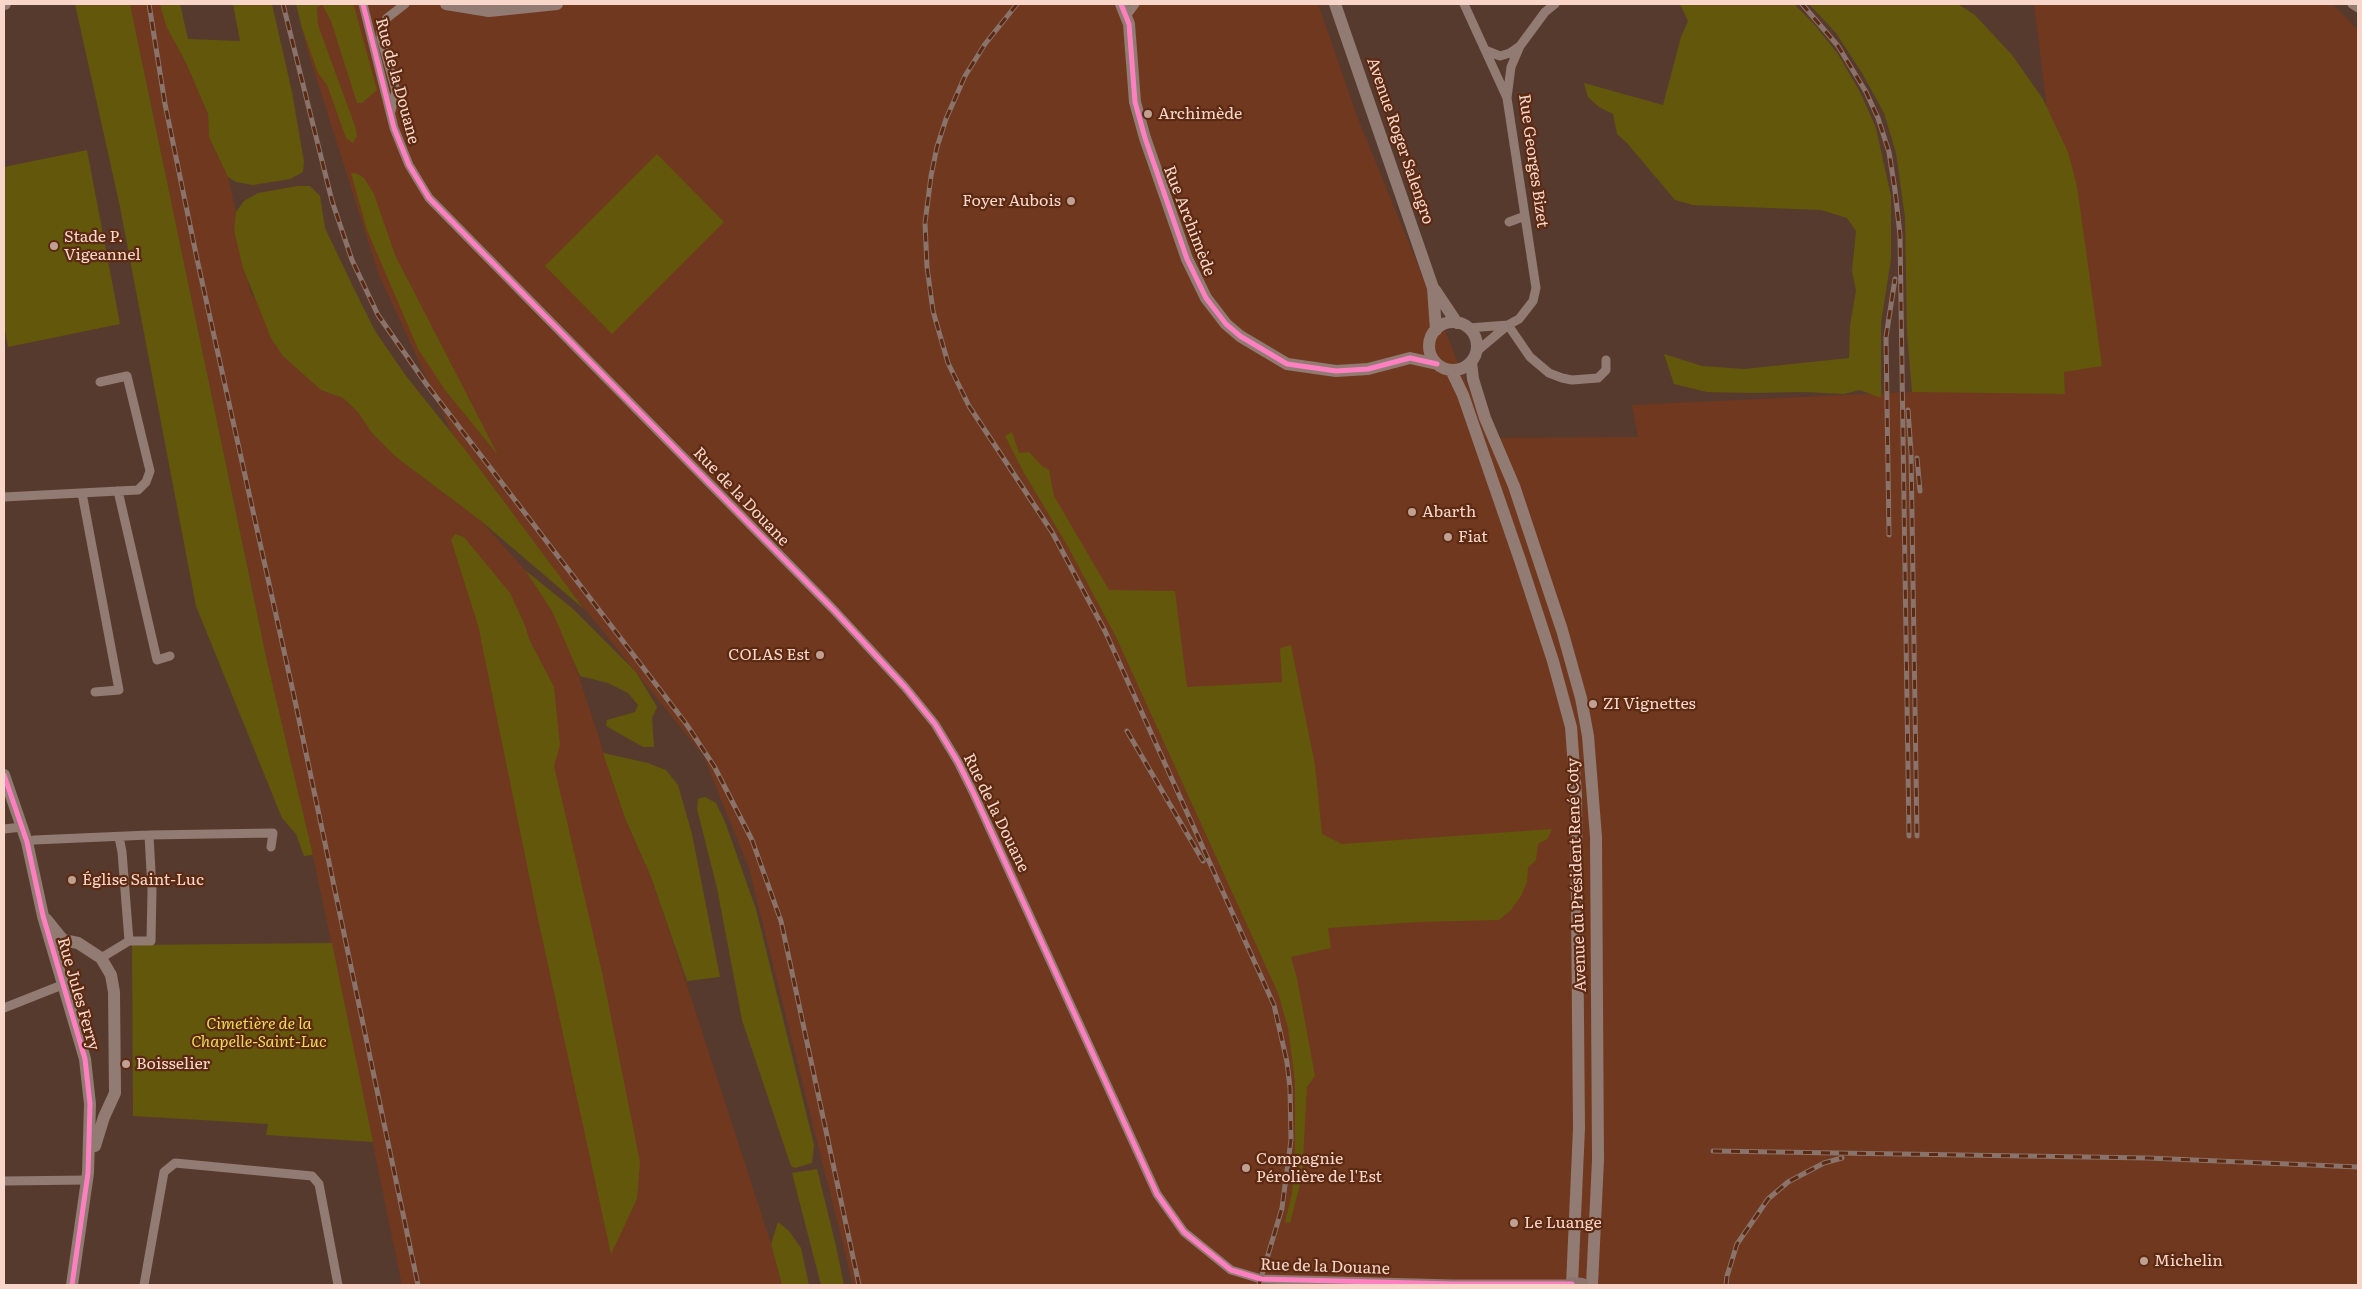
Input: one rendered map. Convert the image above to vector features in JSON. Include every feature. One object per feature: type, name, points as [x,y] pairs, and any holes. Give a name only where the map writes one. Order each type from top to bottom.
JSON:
[{"type":"main road","points":[[446,4],[489,11],[557,4]]},
{"type":"main road","name":"Avenue Roger Salengro","points":[[1335,4],[1434,288],[1462,325]]},
{"type":"main road","name":"Rue Archimède","points":[[1124,10],[1131,38],[1135,102],[1145,138],[1188,259],[1206,298],[1226,324],[1240,336],[1287,364],[1312,369],[1336,371],[1368,368],[1410,358],[1437,364]]},
{"type":"main road","name":"Avenue Roger Salengro","points":[[1434,288],[1434,333]]},
{"type":"main road","points":[[1410,358],[1434,333],[1446,324],[1462,325],[1476,338],[1477,351],[1471,362],[1458,370],[1451,370],[1437,364],[1430,351],[1434,333]]},
{"type":"main road","name":"Avenue du Président René Coty","points":[[1471,362],[1473,379],[1484,418],[1514,486],[1562,630],[1581,698],[1588,736],[1594,794],[1598,1160],[1592,1285]]},
{"type":"main road","name":"Avenue du Président René Coty","points":[[1451,370],[1463,395],[1520,560],[1553,661],[1571,727],[1576,795],[1579,1118],[1576,1285]]},
{"type":"main road","name":"Rue Jules Ferry","points":[[4,775],[27,842],[42,916],[84,1059],[90,1104],[88,1177]]},
{"type":"main road","name":"Rue Jules Ferry","points":[[42,916],[63,940],[78,943],[101,958],[111,974],[114,992],[115,1094],[98,1133],[88,1177],[72,1285]]},
{"type":"main road","name":"Rue Jules Ferry","points":[[53,955],[63,940]]},
{"type":"main road","points":[[90,1104],[99,1111],[110,1106]]},
{"type":"street","name":"Rue de la Douane","points":[[363,4],[394,128],[409,165],[429,198],[833,609],[905,687],[933,722],[958,762],[973,792],[1157,1194],[1184,1232],[1225,1266],[1240,1274],[1270,1280],[1576,1285]]},
{"type":"street","name":"Rue de la Douane","points":[[390,114],[396,91],[381,38],[381,31],[387,18],[405,4]]},
{"type":"street","name":"Rue Archimède","points":[[1124,10],[1135,4]]},
{"type":"street","points":[[1464,4],[1507,98]]},
{"type":"street","name":"Rue Georges Bizet","points":[[1477,351],[1508,325],[1519,319],[1533,301],[1536,288],[1507,98],[1511,67],[1520,46],[1545,12],[1554,4]]},
{"type":"street","points":[[2352,4],[2358,8]]},
{"type":"street","points":[[1485,50],[1500,56],[1510,53],[1520,46]]},
{"type":"street","points":[[1509,222],[1525,216]]},
{"type":"street","points":[[1462,325],[1508,325],[1530,357],[1545,370],[1562,378],[1572,380],[1598,378],[1606,370],[1606,360]]},
{"type":"street","points":[[4,497],[138,490],[146,482],[150,471],[127,376],[100,382]]},
{"type":"street","points":[[118,491],[157,660],[170,656]]},
{"type":"street","points":[[82,493],[119,690],[95,692]]},
{"type":"street","points":[[4,829],[22,827]]},
{"type":"street","points":[[27,842],[34,840],[149,835],[273,833],[270,847]]},
{"type":"street","points":[[101,958],[129,942],[150,941],[152,890],[149,835]]},
{"type":"street","points":[[119,837],[128,903],[129,942]]},
{"type":"street","points":[[4,1008],[62,985]]},
{"type":"street","points":[[144,1285],[164,1172],[175,1163],[312,1176],[319,1184],[338,1285]]},
{"type":"street","points":[[4,1181],[88,1177]]},
{"type":"shaded area","points":[[130,4],[160,4],[166,26],[186,63],[208,114],[209,137],[228,177],[236,212],[234,230],[251,293],[304,374],[321,390],[343,398],[358,412],[372,433],[396,457],[481,521],[525,570],[552,611],[568,643],[625,818],[651,877],[771,1244],[782,1285],[402,1285],[313,855],[267,661]]},
{"type":"shaded area","points":[[296,4],[1318,4],[1358,119],[1489,438],[1638,437],[1632,405],[1931,391],[2065,394],[2046,100],[2034,4],[2333,4],[2358,30],[2358,1285],[853,1285],[749,868],[703,755],[465,461],[379,275],[308,52]]},
{"type":"green space","points":[[75,4],[130,4],[267,661],[313,855],[304,856],[296,834],[282,818],[196,606],[120,207]]},
{"type":"green space","points":[[160,4],[180,4],[188,39],[240,41],[233,4],[272,4],[292,92],[304,162],[303,172],[290,179],[253,185],[236,182],[228,177],[209,137],[208,114],[186,63],[166,26]]},
{"type":"green space","points":[[296,4],[322,4],[317,8],[318,25],[355,126],[357,135],[353,143],[346,138],[327,85],[318,73],[302,28]]},
{"type":"green space","points":[[322,4],[353,4],[354,6],[377,90],[362,103],[357,103],[331,21]]},
{"type":"green space","points":[[1680,4],[1794,4],[1814,24],[1838,54],[1860,92],[1876,128],[1891,196],[1891,259],[1881,323],[1881,398],[1860,390],[1844,394],[1707,392],[1674,384],[1664,354],[1702,366],[1744,369],[1849,358],[1850,326],[1856,290],[1852,271],[1856,231],[1847,218],[1821,210],[1693,205],[1675,200],[1627,143],[1617,134],[1613,114],[1599,107],[1588,97],[1584,83],[1663,105],[1681,37],[1688,21]]},
{"type":"green space","points":[[1809,4],[1958,4],[1975,15],[2012,55],[2043,99],[2068,152],[2077,186],[2102,366],[2064,372],[2065,394],[1912,392],[1907,333],[1905,217],[1896,153],[1884,113],[1862,73],[1836,33]]},
{"type":"green space","name":"Stade P. Vigeannel","points":[[87,150],[120,324],[8,347],[4,324],[4,167]]},
{"type":"green space","points":[[657,154],[724,222],[612,334],[545,266]]},
{"type":"green space","points":[[351,173],[358,174],[364,178],[374,194],[395,255],[498,455],[445,390],[418,349],[367,230]]},
{"type":"green space","points":[[298,186],[310,186],[320,196],[325,228],[375,331],[406,376],[470,456],[584,609],[481,521],[396,457],[372,433],[358,412],[343,398],[321,390],[283,356],[271,338],[243,268],[234,230],[236,212],[244,201],[258,193]]},
{"type":"green space","points":[[1012,432],[1019,453],[1029,452],[1042,466],[1049,470],[1054,496],[1109,590],[1175,591],[1187,687],[1282,682],[1280,648],[1291,645],[1315,765],[1322,834],[1342,844],[1552,829],[1547,839],[1538,844],[1536,860],[1528,868],[1527,882],[1521,896],[1511,910],[1499,920],[1419,922],[1328,928],[1331,948],[1291,957],[1297,978],[1315,1076],[1307,1087],[1302,1177],[1290,1223],[1285,1222],[1292,1193],[1295,1148],[1295,1082],[1288,1028],[1278,993],[1116,637],[1067,545],[1024,473],[1005,436]]},
{"type":"green space","points":[[455,534],[464,537],[510,593],[530,641],[554,687],[560,745],[554,766],[602,972],[640,1162],[637,1199],[611,1254],[538,919],[478,625],[451,540]]},
{"type":"green space","points":[[525,570],[573,609],[636,672],[657,707],[652,718],[654,747],[643,747],[606,726],[607,720],[635,712],[638,705],[628,693],[608,683],[580,676],[552,611]]},
{"type":"green space","points":[[603,753],[648,763],[666,770],[678,785],[692,834],[720,977],[687,981],[651,877],[625,818]]},
{"type":"green space","points":[[705,797],[716,803],[725,822],[756,909],[814,1145],[812,1163],[795,1168],[791,1166],[742,1020],[717,888],[697,809],[698,799]]},
{"type":"green space","name":"Cimetière de la Chapelle-Saint-Luc","points":[[332,943],[373,1142],[266,1135],[268,1124],[133,1116],[132,945]]},
{"type":"green space","points":[[817,1169],[844,1285],[821,1285],[792,1173]]},
{"type":"green space","points":[[778,1222],[789,1231],[801,1248],[809,1285],[782,1285],[771,1244]]},
{"type":"railway","points":[[149,4],[165,104],[197,259],[294,696],[418,1285]]},
{"type":"railway","points":[[283,4],[332,201],[352,260],[378,315],[427,385],[687,725],[714,766],[752,840],[781,921],[859,1285]]},
{"type":"railway","points":[[1017,4],[985,44],[965,76],[946,119],[937,147],[925,223],[927,267],[933,311],[948,363],[969,406],[1052,532],[1105,631],[1274,1005],[1287,1062],[1290,1088],[1291,1140],[1282,1208],[1259,1285]]},
{"type":"railway","points":[[1802,4],[1838,46],[1866,92],[1878,118],[1889,152],[1895,190],[1900,235],[1909,836]]},
{"type":"railway","points":[[1889,535],[1886,337],[1895,279]]},
{"type":"railway","points":[[1908,410],[1911,452],[1917,836]]},
{"type":"railway","points":[[1917,458],[1920,491]]},
{"type":"railway","points":[[1127,731],[1203,861]]},
{"type":"railway","points":[[1713,1151],[2148,1158],[2358,1167]]},
{"type":"railway","points":[[1726,1285],[1737,1244],[1768,1199],[1788,1182],[1824,1163],[1842,1158]]},
{"type":"cycle path","points":[[363,4],[394,128],[409,165],[429,198],[833,609],[905,687],[935,724],[958,762],[973,792],[1157,1194],[1184,1232],[1231,1270],[1261,1279],[1453,1284],[1572,1284]]},
{"type":"cycle path","points":[[1121,4],[1129,24],[1135,102],[1145,138],[1187,259],[1206,298],[1226,324],[1240,336],[1287,364],[1336,371],[1368,369],[1410,358],[1437,364]]},
{"type":"cycle path","points":[[4,775],[27,842],[43,916],[85,1059],[90,1104],[88,1173],[72,1285]]},
{"type":"place","name":"Archimède","points":[[1148,114]]},
{"type":"place","name":"Foyer Aubois","points":[[1071,201]]},
{"type":"place","name":"Stade P. Vigeannel","points":[[54,246]]},
{"type":"place","name":"Abarth","points":[[1412,512]]},
{"type":"place","name":"Fiat","points":[[1448,537]]},
{"type":"place","name":"COLAS Est","points":[[820,655]]},
{"type":"place","name":"ZI Vignettes","points":[[1593,704]]},
{"type":"place","name":"Église Saint-Luc","points":[[72,880]]},
{"type":"place","name":"Boisselier","points":[[126,1064]]},
{"type":"place","name":"Compagnie Pérolière de l'Est","points":[[1246,1168]]},
{"type":"place","name":"Le Luange","points":[[1514,1223]]},
{"type":"place","name":"Michelin","points":[[2144,1261]]}]
